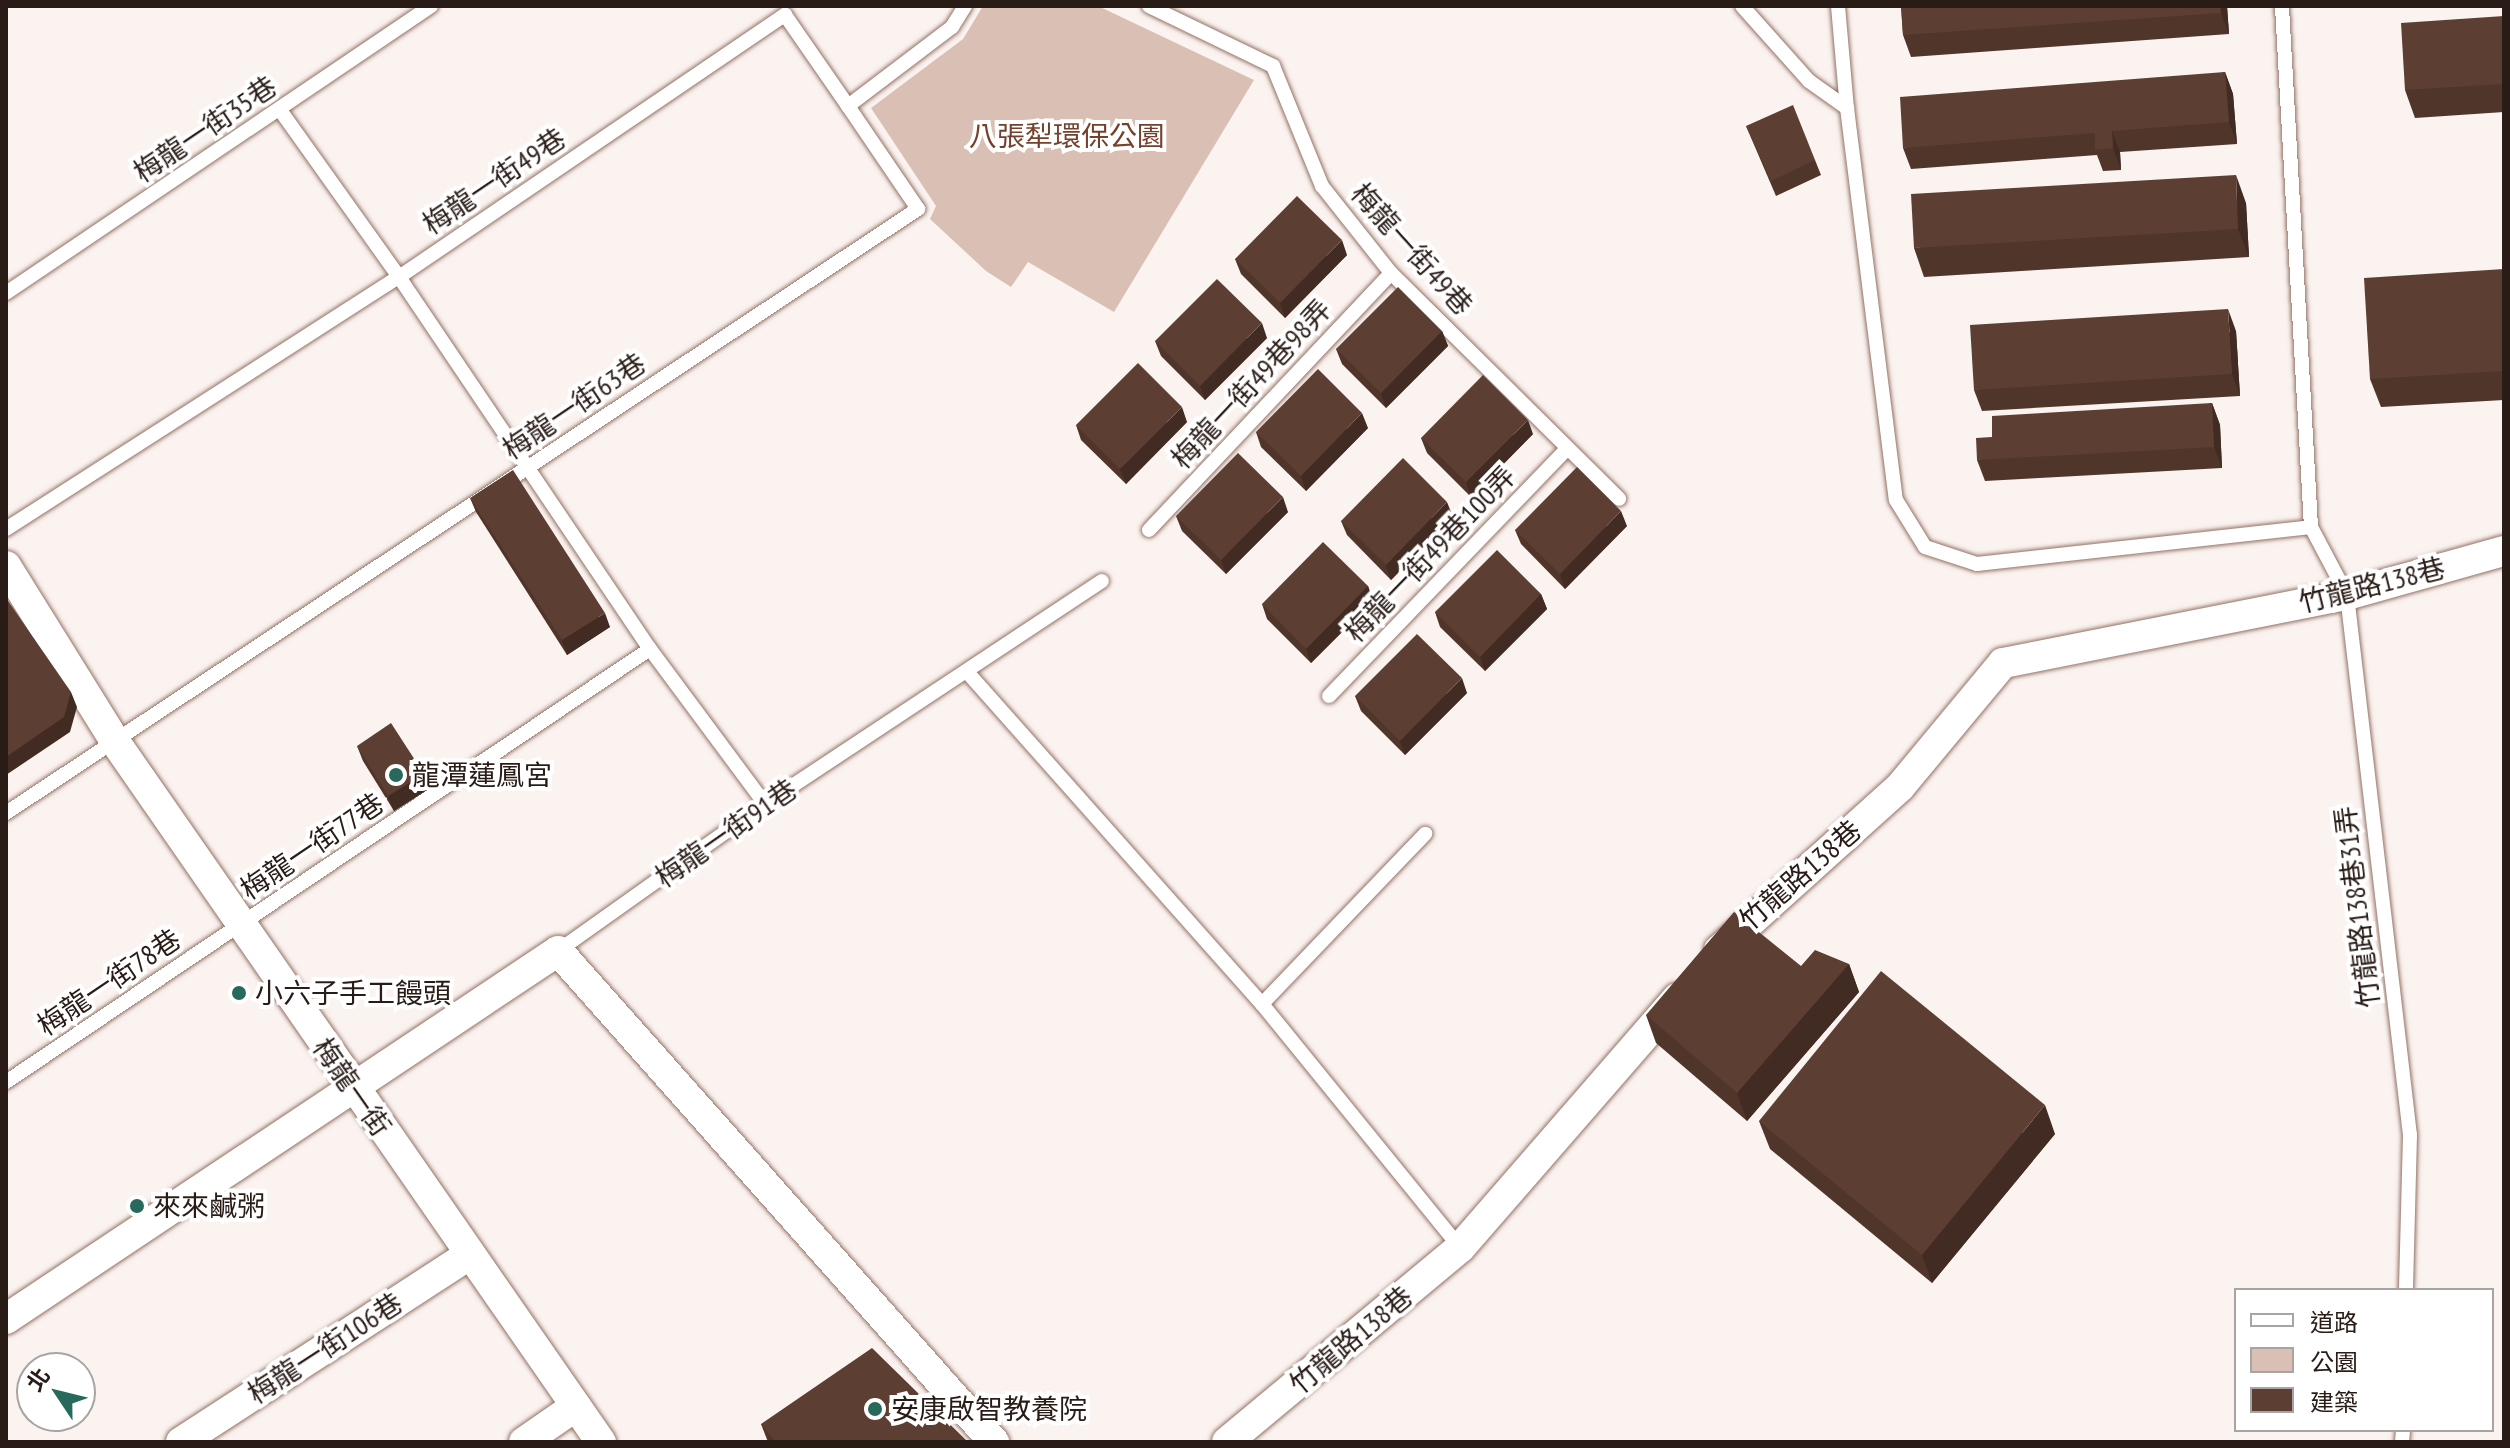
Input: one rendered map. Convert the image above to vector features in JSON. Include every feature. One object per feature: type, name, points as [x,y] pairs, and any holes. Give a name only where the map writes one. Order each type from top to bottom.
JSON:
[{"type":"street","name":"竹龍路138巷","points":[[1227,1442],[1460,1248],[1738,928],[1900,787],[2003,663],[2347,595],[2504,551]]},
{"type":"street","name":"梅龍一街","points":[[6,566],[116,743],[352,1088],[601,1442]]},
{"type":"street","name":"梅龍一街91巷","points":[[6,1319],[558,951]]},
{"type":"street","points":[[558,951],[994,1442]]},
{"type":"street","name":"梅龍一街106巷","points":[[181,1442],[469,1255]]},
{"type":"street","points":[[524,1442],[576,1406]]},
{"type":"lane","name":"梅龍一街35巷","points":[[6,293],[431,6]]},
{"type":"lane","points":[[848,106],[952,27],[965,6]]},
{"type":"lane","name":"梅龍一街49巷","points":[[1149,6],[1273,66],[1322,186],[1391,273],[1619,499]]},
{"type":"lane","points":[[1742,6],[1809,81],[1847,108]]},
{"type":"lane","points":[[1838,6],[1847,108],[1896,500],[1925,547],[1977,564],[2311,527],[2282,6]]},
{"type":"lane","name":"梅龍一街49巷","points":[[6,529],[399,277],[782,10],[848,106]]},
{"type":"lane","name":"梅龍一街63巷","points":[[6,813],[918,209],[848,106]]},
{"type":"lane","points":[[280,110],[399,277],[650,649],[736,772],[765,804]]},
{"type":"lane","name":"梅龍一街49巷98弄","points":[[1149,530],[1391,273]]},
{"type":"lane","name":"梅龍一街49巷100弄","points":[[1329,696],[1568,448]]},
{"type":"lane","name":"竹龍路138巷31弄","points":[[2311,527],[2347,595],[2410,1135],[2406,1288]]},
{"type":"lane","name":"梅龍一街91巷","points":[[558,951],[765,804],[968,673],[1102,581]]},
{"type":"lane","name":"梅龍一街77巷","points":[[241,926],[650,649]]},
{"type":"lane","points":[[968,673],[1262,1004],[1460,1248]]},
{"type":"lane","points":[[1262,1004],[1425,834]]},
{"type":"lane","name":"梅龍一街78巷","points":[[6,1082],[241,926]]},
{"type":"green space","name":"八張犁環保公園","points":[[983,6],[1098,6],[1254,80],[1114,312],[1028,262],[1011,287],[986,271],[930,219],[936,206],[871,108],[963,39]]},
{"type":"building","points":[[1901,6],[2220,6],[2221,13],[1903,35]]},
{"type":"building","points":[[2504,16],[2504,84],[2405,90],[2401,23]]},
{"type":"building","points":[[2225,72],[2229,122],[2112,131],[2113,148],[2095,150],[2095,133],[1903,148],[1900,97]]},
{"type":"building","points":[[1793,105],[1815,160],[1771,181],[1746,126]]},
{"type":"building","points":[[2236,175],[2238,229],[1914,248],[1911,194]]},
{"type":"building","points":[[1297,196],[1342,240],[1280,303],[1235,259]]},
{"type":"building","points":[[2504,269],[2504,371],[2370,379],[2364,278]]},
{"type":"building","points":[[1217,279],[1262,323],[1200,386],[1155,341]]},
{"type":"building","points":[[1398,287],[1442,331],[1381,393],[1336,349]]},
{"type":"building","points":[[2228,309],[2232,374],[1974,390],[1970,325]]},
{"type":"building","points":[[1138,363],[1182,407],[1120,469],[1076,425]]},
{"type":"building","points":[[1318,369],[1362,413],[1301,476],[1256,432]]},
{"type":"building","points":[[1483,375],[1528,420],[1466,482],[1421,438]]},
{"type":"building","points":[[2212,403],[2214,447],[1977,460],[1976,438],[1992,437],[1992,416]]},
{"type":"building","points":[[1238,453],[1283,497],[1221,560],[1176,516]]},
{"type":"building","points":[[1403,458],[1447,502],[1386,565],[1341,521]]},
{"type":"building","points":[[1577,467],[1621,511],[1560,574],[1515,530]]},
{"type":"building","points":[[513,470],[605,613],[562,640],[470,498]]},
{"type":"building","points":[[1323,542],[1368,586],[1306,649],[1262,604]]},
{"type":"building","points":[[1497,550],[1541,594],[1480,657],[1435,612]]},
{"type":"building","points":[[6,598],[71,692],[64,717],[6,757]]},
{"type":"building","points":[[1417,634],[1462,678],[1400,741],[1355,696]]},
{"type":"building","name":"龍潭蓮鳳宮","points":[[391,723],[424,774],[388,796],[357,746]]},
{"type":"building","points":[[1734,912],[1801,966],[1815,950],[1849,964],[1737,1093],[1646,1015]]},
{"type":"building","points":[[1881,971],[2045,1105],[1922,1255],[1759,1121]]},
{"type":"building","points":[[872,1348],[968,1442],[773,1442],[761,1424]]},
{"type":"place","name":"龍潭蓮鳳宮","points":[[396,775]]},
{"type":"place","name":"小六子手工饅頭","points":[[239,993]]},
{"type":"place","name":"來來鹹粥","points":[[137,1206]]},
{"type":"place","name":"安康啟智教養院","points":[[875,1409]]}]
